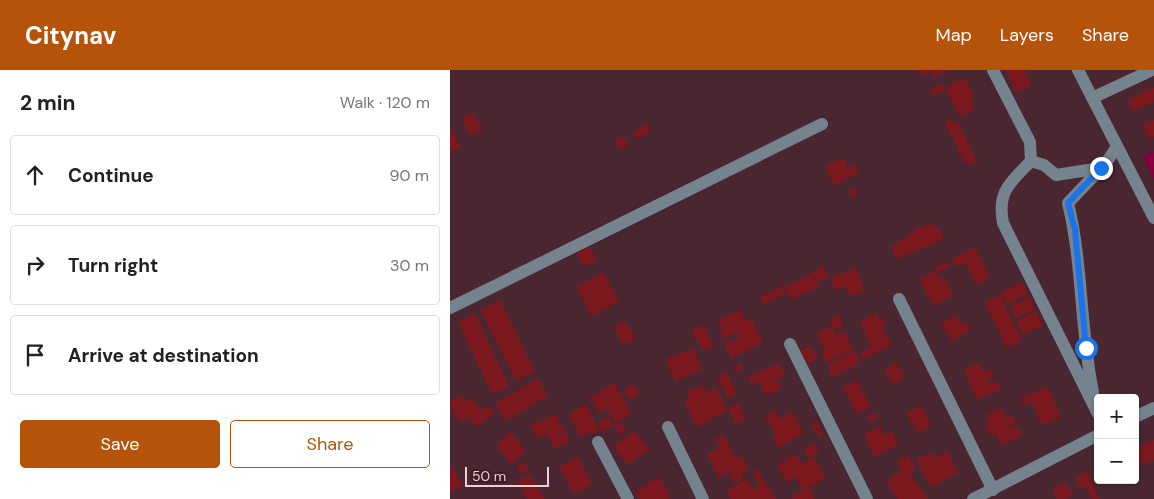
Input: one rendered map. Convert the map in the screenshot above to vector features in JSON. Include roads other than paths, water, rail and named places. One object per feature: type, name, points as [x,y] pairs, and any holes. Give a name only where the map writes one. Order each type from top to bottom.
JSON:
[{"type":"street","points":[[993,70],[1030,142],[1031,161],[1004,189],[1000,207],[1003,223],[1094,404]]},
{"type":"street","points":[[1078,70],[1116,148],[1154,218]]},
{"type":"street","points":[[1092,98],[1152,70]]},
{"type":"street","points":[[450,308],[822,124]]},
{"type":"street","points":[[1095,394],[1079,290],[1075,230],[1068,203],[1101,168],[1116,148]]},
{"type":"street","points":[[1031,161],[1044,165],[1056,175],[1101,168]]},
{"type":"street","points":[[899,299],[993,490]]},
{"type":"street","points":[[790,344],[867,499]]},
{"type":"street","points":[[1139,415],[1154,408]]},
{"type":"street","points":[[668,427],[704,499]]},
{"type":"street","points":[[973,499],[1094,437]]},
{"type":"street","points":[[598,442],[628,499]]}]
